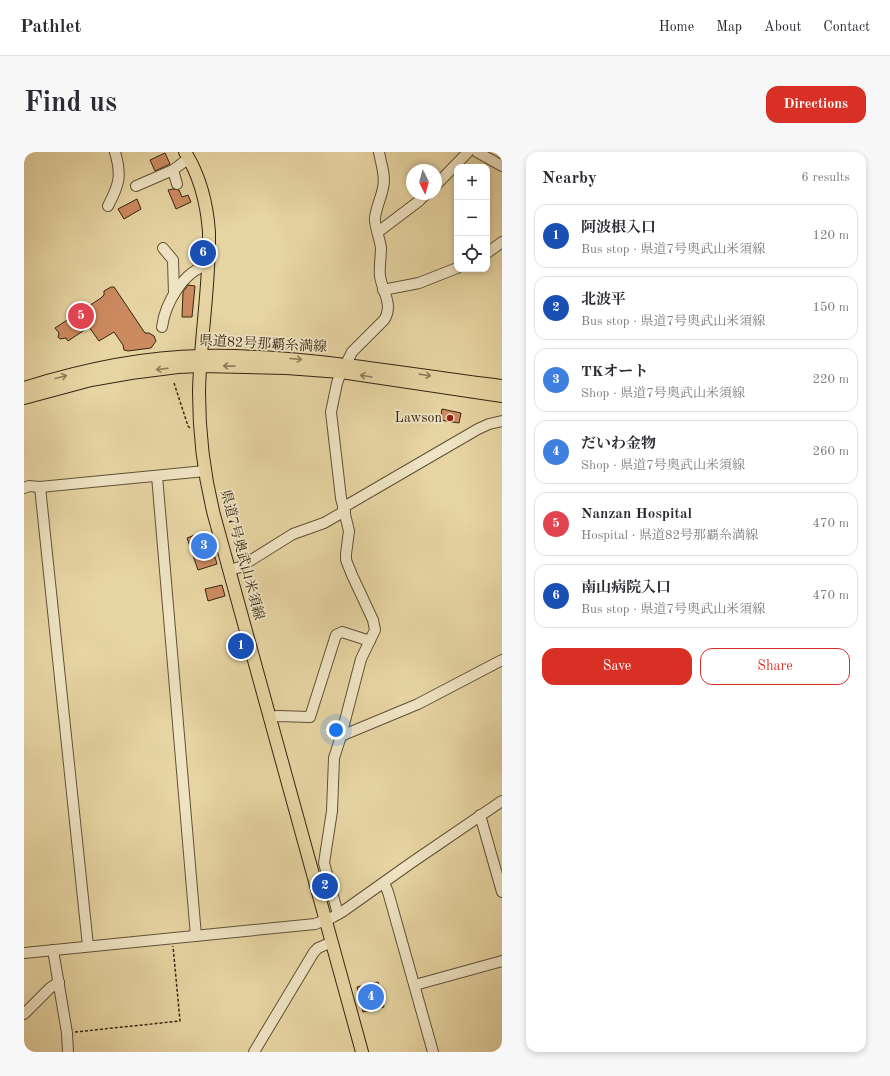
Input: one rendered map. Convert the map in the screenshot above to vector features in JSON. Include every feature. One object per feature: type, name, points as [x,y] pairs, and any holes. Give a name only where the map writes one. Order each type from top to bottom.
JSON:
[{"type":"main road","name":"県道7号奥武山米須線","points":[[187,155],[202,192],[208,217],[209,240],[201,361],[200,429],[205,471],[214,515],[362,1052]]},
{"type":"main road","name":"県道82号那覇糸満線","points":[[24,388],[106,367],[173,357],[279,368],[344,368],[502,386]]},
{"type":"main road","name":"県道82号那覇糸満線","points":[[24,398],[98,379],[178,367],[201,361]]},
{"type":"main road","name":"県道82号那覇糸満線","points":[[344,368],[502,396]]},
{"type":"street","points":[[108,206],[117,190],[120,176],[115,152]]},
{"type":"street","points":[[338,914],[324,863],[332,810],[334,758],[361,659],[375,630],[374,624],[346,560],[349,531],[341,498],[331,412],[337,384],[352,352],[387,315],[388,302],[380,278],[381,249],[375,220],[383,188],[384,176],[379,152]]},
{"type":"street","points":[[442,179],[468,152]]},
{"type":"street","points":[[477,152],[502,166]]},
{"type":"street","points":[[136,186],[173,170],[187,155]]},
{"type":"street","points":[[173,170],[177,184]]},
{"type":"street","points":[[378,232],[420,200]]},
{"type":"street","points":[[490,251],[502,242]]},
{"type":"street","points":[[163,248],[173,260],[174,294]]},
{"type":"street","points":[[162,327],[166,308],[174,294],[193,272],[200,267],[208,265]]},
{"type":"street","points":[[383,290],[419,283],[454,269]]},
{"type":"street","points":[[230,570],[240,567],[293,534],[324,523],[349,504],[478,429],[488,424],[502,421]]},
{"type":"street","points":[[24,488],[29,486],[40,487],[205,471]]},
{"type":"street","points":[[157,476],[196,936]]},
{"type":"street","points":[[40,487],[88,946]]},
{"type":"street","points":[[270,717],[310,717],[336,635],[342,632],[370,641]]},
{"type":"street","points":[[341,736],[418,704],[502,660]]},
{"type":"street","points":[[24,953],[315,924],[338,914],[502,801]]},
{"type":"street","points":[[480,815],[502,892]]},
{"type":"street","points":[[384,882],[433,1052]]},
{"type":"street","points":[[254,1052],[314,952],[318,948],[332,942]]},
{"type":"street","points":[[54,950],[67,1033],[68,1052]]},
{"type":"street","points":[[415,986],[502,961]]},
{"type":"street","points":[[24,1014],[50,988],[59,982]]},
{"type":"path","points":[[174,383],[188,426],[191,429],[200,429]]},
{"type":"path","points":[[67,1033],[180,1021],[173,938]]},
{"type":"building","points":[[165,153],[170,164],[155,171],[150,160]]},
{"type":"building","points":[[168,190],[179,190],[182,197],[188,195],[191,202],[176,209]]},
{"type":"building","points":[[137,199],[141,209],[124,219],[118,209]]},
{"type":"building","points":[[188,285],[195,286],[192,317],[182,317],[183,292]]},
{"type":"building","points":[[114,287],[145,333],[149,333],[154,336],[156,341],[151,348],[128,351],[124,350],[123,345],[114,332],[99,341],[89,327],[68,341],[66,338],[60,339],[58,337],[59,333],[55,328],[101,298],[104,295],[104,291]]},
{"type":"building","name":"Lawson","points":[[442,409],[461,413],[459,423],[440,420]]},
{"type":"building","points":[[195,535],[203,557],[209,555],[210,558],[215,557],[217,564],[198,570],[187,538]]},
{"type":"building","points":[[222,585],[225,596],[208,601],[205,589]]},
{"type":"building","points":[[378,982],[384,1007],[363,1012],[357,987]]},
{"type":"place","name":"南山病院入口","points":[[203,253]]},
{"type":"place","name":"Nanzan Hospital","points":[[81,316]]},
{"type":"place","name":"Lawson","points":[[450,418]]},
{"type":"place","name":"TKオート","points":[[204,546]]},
{"type":"place","name":"阿波根入口","points":[[241,646]]},
{"type":"place","name":"北波平","points":[[325,886]]},
{"type":"place","name":"だいわ金物","points":[[371,997]]}]
